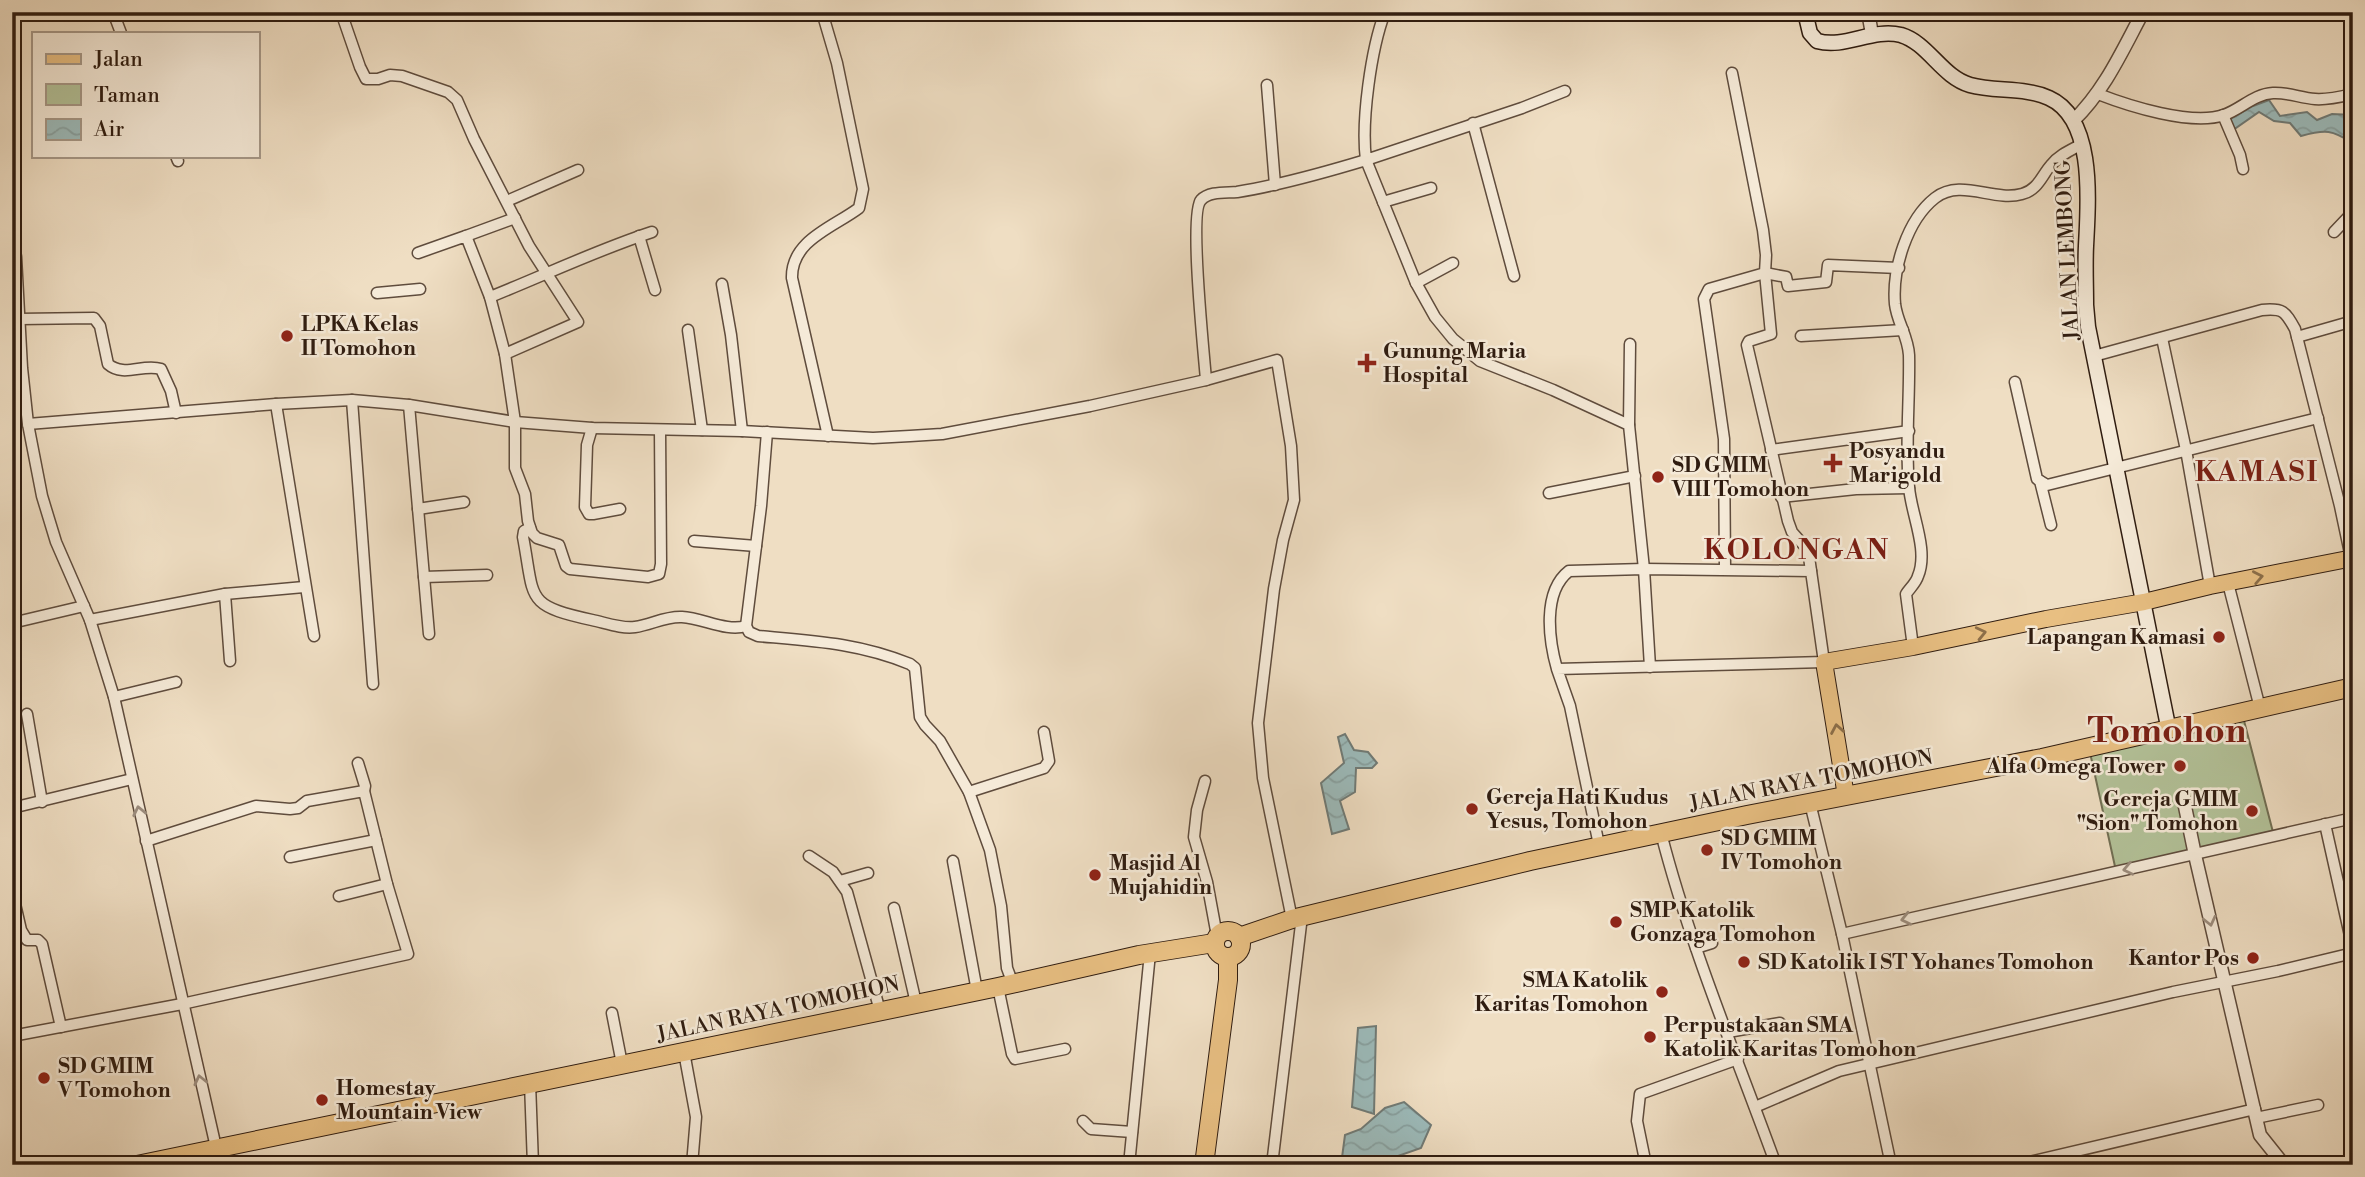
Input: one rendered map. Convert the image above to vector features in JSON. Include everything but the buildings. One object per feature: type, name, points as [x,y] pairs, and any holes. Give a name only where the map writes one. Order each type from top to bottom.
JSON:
[{"type":"highway","name":"JALAN RAYA TOMOHON","points":[[137,1165],[218,1156],[351,1121],[1005,986],[1216,939],[1227,931],[1234,932],[1239,937],[1297,918],[1599,845],[2042,758],[2353,687]]},
{"type":"highway","points":[[1216,939],[1218,953],[1228,957],[1238,952],[1241,945],[1239,937]]},
{"type":"highway","points":[[1204,1165],[1228,980],[1228,957]]},
{"type":"main road","name":"JALAN LEMBONG","points":[[1805,12],[1810,33],[1817,41],[1836,43],[1872,34],[1902,36],[1956,79],[1970,85],[2047,97],[2060,104],[2073,121],[2087,166],[2086,305],[2094,356],[2169,731]]},
{"type":"main road","points":[[1846,796],[1824,662],[1913,648],[2352,558]]},
{"type":"street","points":[[113,12],[121,32]]},
{"type":"street","points":[[341,12],[366,79],[402,76],[448,92],[457,100],[515,218],[578,322],[505,354]]},
{"type":"street","points":[[822,12],[837,63],[863,189],[859,208],[816,236],[796,256],[792,267],[792,278],[828,436]]},
{"type":"street","points":[[1385,12],[1377,38],[1370,86],[1365,130],[1366,160],[1416,283],[1435,317],[1453,339],[1480,361],[1553,390],[1629,425]]},
{"type":"street","points":[[1868,12],[1872,34]]},
{"type":"street","points":[[2073,121],[2098,94],[2114,69],[2141,14]]},
{"type":"street","points":[[1557,669],[1824,662],[1808,550],[1792,532],[1781,497],[1747,345],[1747,342],[1771,334],[1765,242],[1732,73]]},
{"type":"street","points":[[1267,85],[1275,185]]},
{"type":"street","points":[[1206,380],[1197,249],[1198,204],[1208,195],[1307,178],[1522,108],[1565,91]]},
{"type":"street","points":[[2098,94],[2144,110],[2205,119],[2223,115],[2270,93],[2322,99],[2353,94]]},
{"type":"street","points":[[2223,115],[2243,169]]},
{"type":"street","points":[[1473,123],[1514,276]]},
{"type":"street","points":[[1913,648],[1906,594],[1919,575],[1920,565],[1919,534],[1909,488],[1908,346],[1895,305],[1902,250],[1916,216],[1934,199],[1952,190],[2007,196],[2024,194],[2042,180],[2050,166],[2059,158],[2082,144]]},
{"type":"street","points":[[507,201],[578,170]]},
{"type":"street","points":[[1383,202],[1431,188]]},
{"type":"street","points":[[2334,232],[2353,212]]},
{"type":"street","points":[[418,253],[515,218]]},
{"type":"street","points":[[490,297],[608,246],[652,232]]},
{"type":"street","points":[[12,235],[28,424],[42,496],[56,542],[90,620],[114,698],[218,1156]]},
{"type":"street","points":[[466,236],[490,297],[505,354],[514,422],[515,468],[525,494],[530,528],[537,538],[559,544],[566,566],[574,570],[656,576],[661,564],[660,430]]},
{"type":"street","points":[[639,236],[655,290]]},
{"type":"street","points":[[1416,283],[1453,263]]},
{"type":"street","points":[[1725,569],[1724,439],[1704,299],[1709,289],[1765,273],[1786,277],[1788,286],[1826,282],[1828,265],[1899,268]]},
{"type":"street","points":[[722,284],[742,431]]},
{"type":"street","points":[[377,293],[420,289]]},
{"type":"street","points":[[2094,356],[2262,310],[2278,309],[2287,315],[2297,337],[2318,418],[2348,515],[2352,558]]},
{"type":"street","points":[[17,315],[94,318],[100,326],[108,364],[121,371],[154,367],[161,369],[171,391],[176,413]]},
{"type":"street","points":[[2297,337],[2353,321]]},
{"type":"street","points":[[688,330],[702,430]]},
{"type":"street","points":[[1801,336],[1903,330]]},
{"type":"street","points":[[2162,338],[2186,450],[2210,586]]},
{"type":"street","points":[[1630,344],[1629,425],[1644,569],[1650,667]]},
{"type":"street","points":[[28,424],[352,400],[409,405],[514,422],[592,428],[742,431],[873,438],[942,434],[1090,406],[1206,380],[1277,360],[1291,446],[1294,500],[1279,560],[1265,651],[1258,723],[1263,778],[1297,918],[1272,1165]]},
{"type":"street","points":[[2015,382],[2033,463],[2051,525]]},
{"type":"street","points":[[352,400],[373,684]]},
{"type":"street","points":[[276,404],[314,636]]},
{"type":"street","points":[[409,405],[429,634]]},
{"type":"street","points":[[2040,481],[2047,485],[2318,418]]},
{"type":"street","points":[[592,428],[587,445],[585,508],[589,514],[620,509]]},
{"type":"street","points":[[1771,450],[1909,431]]},
{"type":"street","points":[[767,432],[746,626],[749,632],[758,636],[846,644],[910,664],[917,675],[920,717],[944,747],[969,792],[990,850],[1001,906],[1012,1054],[1015,1059],[1065,1049]]},
{"type":"street","points":[[1549,493],[1635,476]]},
{"type":"street","points":[[1781,497],[1856,489],[1909,488]]},
{"type":"street","points":[[418,509],[464,502]]},
{"type":"street","points":[[530,528],[524,531],[523,537],[531,587],[542,605],[556,612],[628,628],[682,617],[736,628],[746,626]]},
{"type":"street","points":[[694,541],[756,546]]},
{"type":"street","points":[[1599,845],[1570,706],[1550,641],[1549,624],[1553,598],[1564,575],[1574,571],[1644,569],[1811,571]]},
{"type":"street","points":[[424,577],[486,575]]},
{"type":"street","points":[[2228,583],[2260,708]]},
{"type":"street","points":[[90,620],[225,594],[304,587]]},
{"type":"street","points":[[225,594],[230,661]]},
{"type":"street","points":[[12,623],[84,606]]},
{"type":"street","points":[[114,698],[176,682]]},
{"type":"street","points":[[27,714],[42,802]]},
{"type":"street","points":[[969,792],[1044,768],[1049,761],[1044,732]]},
{"type":"street","points":[[12,1036],[182,1004],[408,954],[387,884],[358,763]]},
{"type":"street","points":[[12,808],[132,779]]},
{"type":"street","points":[[1205,781],[1197,810],[1194,837],[1207,882],[1216,939]]},
{"type":"street","points":[[146,841],[256,806],[299,808],[307,801],[364,791]]},
{"type":"street","points":[[2183,797],[2260,1135],[2284,1165]]},
{"type":"street","points":[[1810,803],[1842,934],[1891,1165]]},
{"type":"street","points":[[1842,934],[2353,818]]},
{"type":"street","points":[[1755,1107],[1829,1074],[2353,951],[2325,824]]},
{"type":"street","points":[[1661,833],[1673,880],[1696,948],[1776,1165]]},
{"type":"street","points":[[290,857],[376,840]]},
{"type":"street","points":[[809,856],[833,872],[847,892],[880,1011]]},
{"type":"street","points":[[953,861],[977,990]]},
{"type":"street","points":[[840,881],[868,873]]},
{"type":"street","points":[[339,896],[387,884]]},
{"type":"street","points":[[15,904],[23,936],[27,940],[38,940],[43,944],[61,1027]]},
{"type":"street","points":[[894,908],[916,1003]]},
{"type":"street","points":[[1696,948],[1712,943]]},
{"type":"street","points":[[1129,1165],[1150,953]]},
{"type":"street","points":[[612,1013],[622,1064]]},
{"type":"street","points":[[1728,1032],[1780,1023]]},
{"type":"street","points":[[684,1052],[696,1117],[692,1165]]},
{"type":"street","points":[[1646,1165],[1636,1121],[1640,1094],[1738,1059]]},
{"type":"street","points":[[530,1083],[533,1165]]},
{"type":"street","points":[[2017,1165],[2255,1114],[2318,1104]]},
{"type":"street","points":[[1083,1121],[1091,1129],[1132,1132]]},
{"type":"green space","points":[[2242,713],[2274,836],[2116,871],[2089,748]]},
{"type":"water","points":[[2269,100],[2280,116],[2307,112],[2317,120],[2332,114],[2353,115],[2353,143],[2328,132],[2301,136],[2290,123],[2274,121],[2259,112],[2233,130],[2227,121]]},
{"type":"water","points":[[1345,734],[1354,750],[1368,752],[1377,763],[1372,768],[1356,768],[1355,792],[1340,801],[1349,829],[1332,834],[1321,783],[1344,763],[1338,737]]},
{"type":"water","points":[[1376,1026],[1374,1114],[1352,1107],[1358,1028]]},
{"type":"water","points":[[1404,1102],[1431,1125],[1421,1148],[1378,1165],[1341,1165],[1345,1135],[1361,1129],[1385,1108]]},
{"type":"place","name":"LPKA Kelas II Tomohon","points":[[287,336]]},
{"type":"place","name":"Gunung Maria Hospital","points":[[1367,363]]},
{"type":"place","name":"Posyandu Marigold","points":[[1833,463]]},
{"type":"place","name":"SD GMIM VIII Tomohon","points":[[1658,477]]},
{"type":"place","name":"Lapangan Kamasi","points":[[2219,637]]},
{"type":"place","name":"Alfa Omega Tower","points":[[2180,766]]},
{"type":"place","name":"Gereja Hati Kudus Yesus, Tomohon","points":[[1472,809]]},
{"type":"place","name":"Gereja GMIM \"Sion\" Tomohon","points":[[2252,811]]},
{"type":"place","name":"SD GMIM IV Tomohon","points":[[1707,850]]},
{"type":"place","name":"Masjid Al Mujahidin","points":[[1095,875]]},
{"type":"place","name":"SMP Katolik Gonzaga Tomohon","points":[[1616,922]]},
{"type":"place","name":"Kantor Pos","points":[[2253,958]]},
{"type":"place","name":"SD Katolik I ST Yohanes Tomohon","points":[[1744,962]]},
{"type":"place","name":"SMA Katolik Karitas Tomohon","points":[[1662,992]]},
{"type":"place","name":"Perpustakaan SMA Katolik Karitas Tomohon","points":[[1650,1037]]},
{"type":"place","name":"SD GMIM V Tomohon","points":[[44,1078]]},
{"type":"place","name":"Homestay Mountain View","points":[[322,1100]]},
{"type":"district","name":"KAMASI","points":[[2257,471]]},
{"type":"district","name":"KOLONGAN","points":[[1797,549]]},
{"type":"district","name":"Tomohon","points":[[2167,730]]}]
